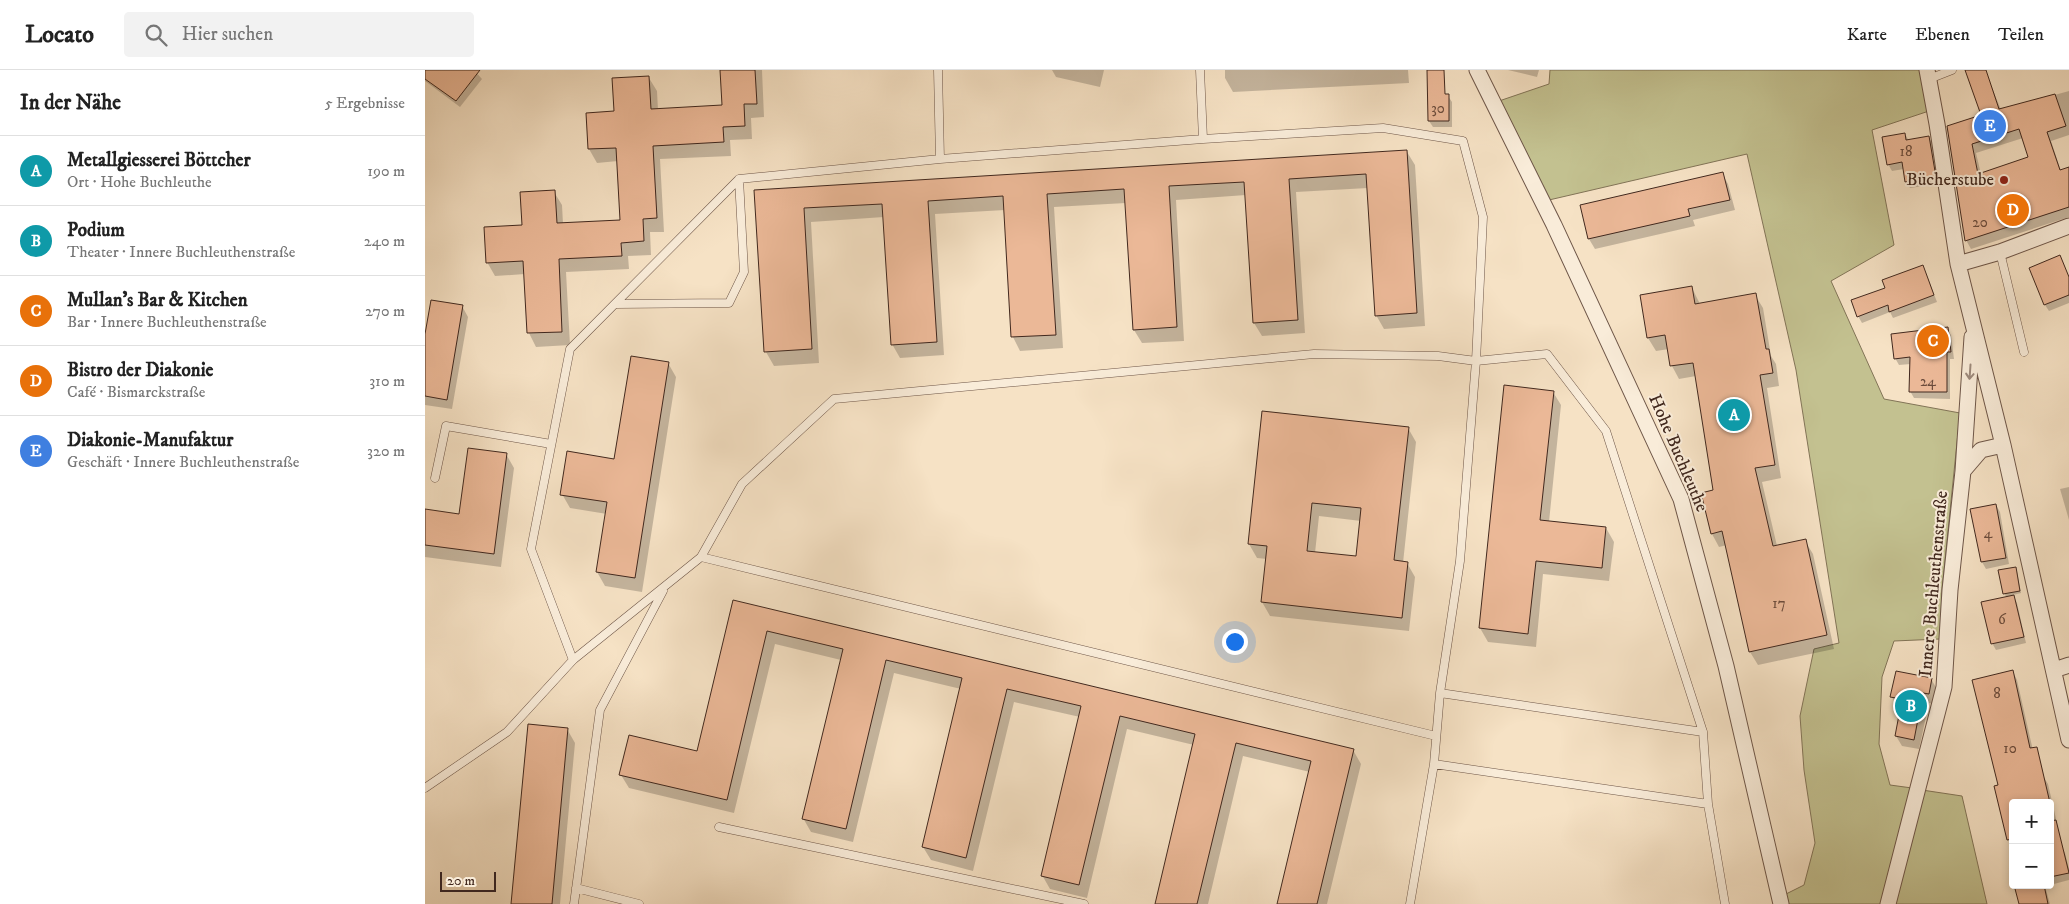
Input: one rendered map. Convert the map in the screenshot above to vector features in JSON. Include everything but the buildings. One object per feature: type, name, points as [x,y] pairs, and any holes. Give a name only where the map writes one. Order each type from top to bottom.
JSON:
[{"type":"street","name":"Hohe Buchleuthe","points":[[1477,70],[1554,225],[1681,499],[1726,666],[1781,904]]},
{"type":"street","name":"Innere Buchleuthenstraße","points":[[1928,74],[1958,264],[2003,445],[1981,450],[1963,471]]},
{"type":"street","points":[[1958,264],[2000,252],[2069,226]]},
{"type":"street","name":"Innere Buchleuthenstraße","points":[[1889,904],[1944,687],[1950,590],[1963,471],[1973,323]]},
{"type":"street","points":[[2003,445],[2069,740]]},
{"type":"street","points":[[2054,670],[2069,665]]},
{"type":"lane","points":[[939,70],[940,159]]},
{"type":"lane","points":[[1200,70],[1203,138]]},
{"type":"lane","points":[[1928,74],[1952,70]]},
{"type":"lane","points":[[573,660],[531,549],[569,349],[739,179],[940,159],[1203,138],[1383,128],[1463,141],[1483,217],[1476,361],[1460,560],[1440,693],[1434,764],[1410,904]]},
{"type":"lane","points":[[615,304],[729,303],[744,272],[739,179]]},
{"type":"lane","points":[[2000,252],[2024,352]]},
{"type":"lane","points":[[425,788],[507,732],[573,660],[701,557],[742,484],[834,399],[1315,354],[1438,356],[1476,361],[1547,354],[1606,431],[1703,732],[1708,804],[1725,904]]},
{"type":"lane","points":[[435,478],[446,426],[551,444]]},
{"type":"lane","points":[[701,557],[1436,736]]},
{"type":"lane","points":[[574,904],[600,710],[665,586]]},
{"type":"lane","points":[[1440,693],[1703,732]]},
{"type":"lane","points":[[1434,764],[1708,804]]},
{"type":"lane","points":[[719,827],[1084,904]]},
{"type":"lane","points":[[576,888],[639,904]]},
{"type":"shaded area","points":[[1550,70],[1922,70],[1929,111],[1872,130],[1894,245],[1831,281],[1884,399],[1960,413],[1942,590],[1940,639],[1894,641],[1882,677],[1879,744],[1890,785],[1912,788],[1884,904],[1789,904],[1786,894],[1804,885],[1815,843],[1804,770],[1800,716],[1814,649],[1839,643],[1796,370],[1747,154],[1549,200],[1499,101],[1549,84]]},
{"type":"shaded area","points":[[1922,790],[1962,796],[1987,904],[1892,904]]},
{"type":"place","name":"Diakonie-Manufaktur","points":[[1990,126]]},
{"type":"place","name":"Bücherstube","points":[[2004,180]]},
{"type":"place","name":"Bistro der Diakonie","points":[[2013,210]]},
{"type":"place","name":"Mullan's Bar & Kitchen","points":[[1933,341]]},
{"type":"place","name":"Metallgiesserei Böttcher","points":[[1734,415]]},
{"type":"place","name":"Podium","points":[[1911,706]]}]
